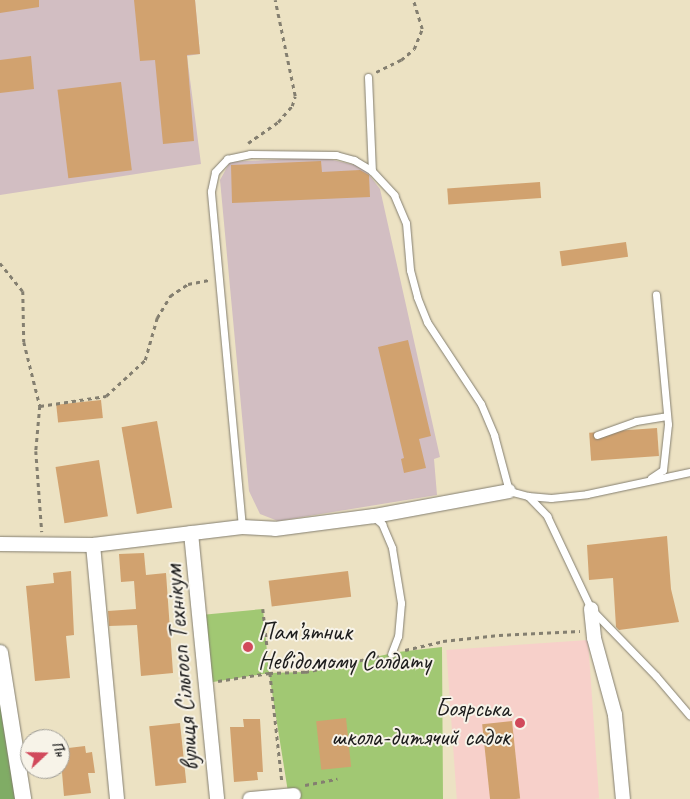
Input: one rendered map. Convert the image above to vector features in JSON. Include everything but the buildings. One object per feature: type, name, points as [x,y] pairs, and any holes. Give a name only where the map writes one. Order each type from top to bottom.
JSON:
[{"type":"street","name":"вулиця Сільгосп Технікум","points":[[0,544],[93,545],[242,527],[275,529],[374,516],[509,491]]},
{"type":"street","name":"вулиця Сільгосп Технікум","points":[[191,533],[217,799]]},
{"type":"street","points":[[93,545],[118,799]]},
{"type":"street","points":[[591,609],[594,638],[615,716],[623,799]]},
{"type":"street","points":[[0,653],[23,799]]},
{"type":"street","points":[[250,799],[289,796]]},
{"type":"lane","points":[[368,77],[372,171]]},
{"type":"lane","points":[[242,527],[211,191],[214,172],[227,159],[250,154],[336,155],[354,160],[372,171],[394,195],[406,223],[410,270],[417,297],[427,322],[481,404],[494,435],[509,491],[528,496],[551,498],[587,494],[651,478],[690,472]]},
{"type":"lane","points":[[651,478],[663,470],[667,416],[656,295]]},
{"type":"lane","points":[[598,435],[636,421],[667,416]]},
{"type":"lane","points":[[528,496],[547,516],[591,609],[656,676],[690,716]]},
{"type":"lane","points":[[374,516],[382,524],[392,548],[402,603],[398,636],[391,654]]},
{"type":"path","points":[[227,159],[278,122],[295,96],[275,0]]},
{"type":"path","points":[[368,77],[401,60],[414,49],[422,29],[413,0]]},
{"type":"path","points":[[0,263],[23,291],[24,342],[40,406],[36,451],[43,544]]},
{"type":"path","points":[[40,406],[106,396],[145,360],[157,318],[170,296],[188,284],[208,280],[218,270]]},
{"type":"path","points":[[263,610],[289,796],[310,783],[337,779]]},
{"type":"shaded area","points":[[0,0],[195,0],[200,54],[187,56],[201,164],[0,195]]},
{"type":"shaded area","points":[[320,157],[363,167],[380,189],[440,457],[434,459],[437,495],[278,521],[260,514],[249,491],[220,180],[230,162]]},
{"type":"shaded area","name":"Боярська школа-дитячий садок","points":[[588,640],[599,799],[457,799],[446,650]]},
{"type":"green space","points":[[263,609],[269,673],[207,683],[201,615]]},
{"type":"green space","points":[[0,643],[23,799],[0,799]]},
{"type":"green space","points":[[442,647],[443,799],[250,799],[288,792],[269,673],[305,672],[398,652]]},
{"type":"place","name":"Пам’ятник Невідомому Солдату","points":[[248,647]]},
{"type":"place","name":"Боярська школа-дитячий садок","points":[[520,723]]}]
